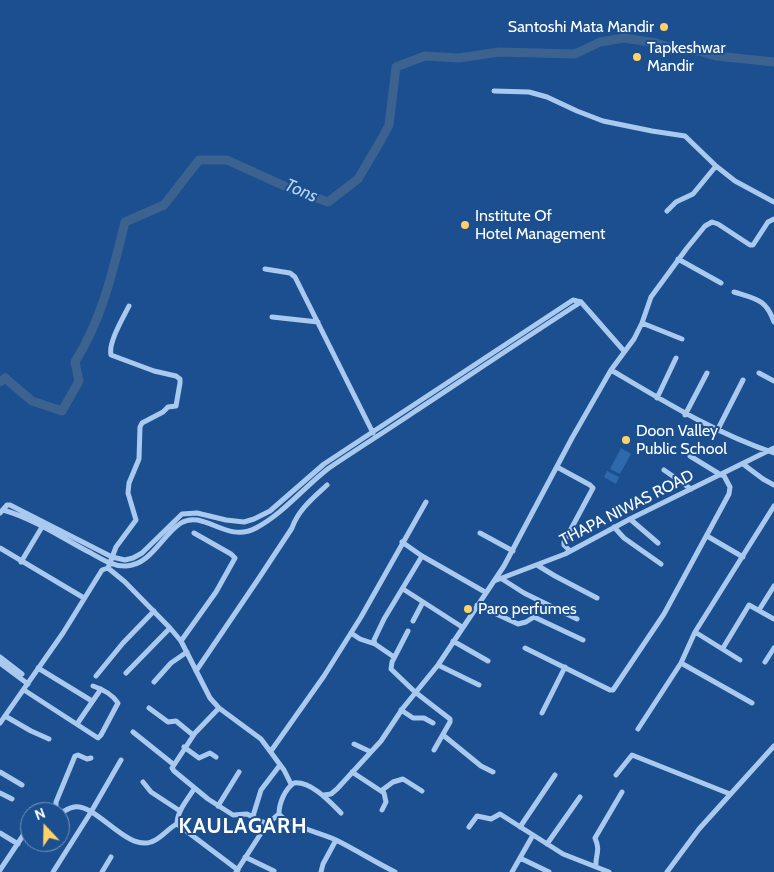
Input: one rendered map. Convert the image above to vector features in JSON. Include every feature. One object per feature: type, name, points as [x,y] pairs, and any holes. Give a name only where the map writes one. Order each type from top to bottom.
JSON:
[{"type":"street","points":[[494,91],[529,92],[547,97],[577,111],[603,120],[652,131],[686,136],[716,166],[735,181],[774,202]]},
{"type":"street","points":[[667,211],[676,202],[692,194],[716,166]]},
{"type":"street","points":[[324,795],[331,794],[371,752],[387,732],[401,710],[438,665],[494,581],[513,551],[557,467],[612,370],[634,339],[651,297],[678,259],[708,223],[715,223],[752,245],[756,242],[768,222],[774,219]]},
{"type":"street","points":[[678,259],[721,283]]},
{"type":"street","points":[[265,269],[290,273],[295,277],[375,438]]},
{"type":"street","points":[[734,292],[759,300],[765,304],[774,322]]},
{"type":"street","points":[[0,723],[63,633],[102,570],[109,566],[124,567],[136,564],[146,558],[181,524],[191,520],[202,520],[236,533],[245,533],[257,528],[274,516],[328,469],[424,406],[573,300],[581,302],[624,351]]},
{"type":"street","points":[[291,784],[271,751],[256,734],[219,708],[210,698],[187,652],[170,628],[109,566],[42,527],[2,512],[10,504],[112,556],[125,560],[134,558],[142,553],[182,514],[197,513],[237,522],[254,519],[270,511],[324,464],[372,432],[521,337],[581,302]]},
{"type":"street","points":[[109,566],[121,540],[136,520],[128,493],[129,483],[138,459],[140,427],[142,423],[163,412],[168,407],[176,406],[180,383],[180,379],[176,376],[154,371],[111,355],[110,350],[129,306]]},
{"type":"street","points":[[272,317],[318,322]]},
{"type":"street","points":[[642,323],[682,339]]},
{"type":"street","points":[[657,398],[676,358]]},
{"type":"street","points":[[612,370],[685,415],[717,431],[774,453]]},
{"type":"street","points":[[685,415],[707,373]]},
{"type":"street","points":[[759,373],[774,381]]},
{"type":"street","points":[[717,431],[743,380]]},
{"type":"street","points":[[420,401],[424,406]]},
{"type":"street","name":"THAPA NIWAS ROAD","points":[[494,581],[570,551],[614,527],[774,448]]},
{"type":"street","points":[[525,648],[613,690],[664,614],[730,494],[730,487],[722,474],[690,456]]},
{"type":"street","points":[[743,464],[763,479],[774,484]]},
{"type":"street","points":[[557,467],[593,488],[564,542],[564,545],[570,551]]},
{"type":"street","points":[[664,470],[691,489]]},
{"type":"street","points":[[196,671],[292,528],[295,519],[302,509],[327,485]]},
{"type":"street","points":[[271,751],[352,633],[426,502]]},
{"type":"street","points":[[638,729],[681,663],[695,632],[774,506]]},
{"type":"street","points":[[630,519],[658,543]]},
{"type":"street","points":[[21,562],[42,527]]},
{"type":"street","points":[[614,527],[624,538],[661,564]]},
{"type":"street","points":[[480,533],[513,551]]},
{"type":"street","points":[[180,641],[216,592],[235,558],[194,534]]},
{"type":"street","points":[[707,536],[743,557]]},
{"type":"street","points":[[402,542],[422,556],[485,592]]},
{"type":"street","points":[[0,548],[84,598]]},
{"type":"street","points":[[375,644],[374,640],[378,630],[422,556]]},
{"type":"street","points":[[537,565],[597,598]]},
{"type":"street","points":[[502,579],[524,593],[578,619]]},
{"type":"street","points":[[759,610],[774,586]]},
{"type":"street","points":[[403,589],[462,627]]},
{"type":"street","points":[[413,621],[423,602]]},
{"type":"street","points":[[477,605],[518,624],[534,617],[583,640]]},
{"type":"street","points":[[723,648],[747,607],[752,606],[774,619]]},
{"type":"street","points":[[96,676],[123,643],[154,611]]},
{"type":"street","points":[[126,673],[170,628]]},
{"type":"street","points":[[408,631],[394,657],[391,665],[392,671],[415,692],[450,719],[434,750]]},
{"type":"street","points":[[695,632],[740,660]]},
{"type":"street","points":[[352,633],[360,639],[375,644],[394,657]]},
{"type":"street","points":[[454,641],[488,661]]},
{"type":"street","points":[[765,662],[774,648]]},
{"type":"street","points":[[154,682],[171,663],[187,652]]},
{"type":"street","points":[[0,657],[22,674]]},
{"type":"street","points":[[0,663],[28,684]]},
{"type":"street","points":[[681,663],[752,702]]},
{"type":"street","points":[[438,665],[478,685]]},
{"type":"street","points":[[542,713],[565,667]]},
{"type":"street","points":[[38,668],[92,700]]},
{"type":"street","points":[[24,690],[96,737],[101,735],[118,703],[101,689],[93,686]]},
{"type":"street","points":[[77,724],[101,689]]},
{"type":"street","points":[[149,708],[168,722],[176,721],[193,735]]},
{"type":"street","points":[[219,708],[193,735],[172,768],[194,789],[233,815],[247,814],[267,824]]},
{"type":"street","points":[[401,710],[415,718],[424,718],[433,723]]},
{"type":"street","points":[[5,716],[49,739]]},
{"type":"street","points":[[132,732],[173,764]]},
{"type":"street","points":[[443,735],[481,766],[493,772]]},
{"type":"street","points":[[354,744],[371,752]]},
{"type":"street","points":[[667,872],[699,829],[774,746]]},
{"type":"street","points":[[184,748],[199,758],[210,753],[216,756]]},
{"type":"street","points":[[616,775],[632,755],[730,794]]},
{"type":"street","points":[[56,802],[75,756],[91,758]]},
{"type":"street","points":[[53,872],[121,760]]},
{"type":"street","points":[[253,816],[261,790],[280,764]]},
{"type":"street","points":[[0,772],[22,786]]},
{"type":"street","points":[[218,806],[238,772]]},
{"type":"street","points":[[352,772],[381,792],[386,800],[382,810]]},
{"type":"street","points":[[520,826],[555,775]]},
{"type":"street","points":[[381,792],[393,782],[403,779],[422,791]]},
{"type":"street","points":[[143,782],[151,792],[180,810]]},
{"type":"street","points":[[177,824],[237,871],[267,824],[279,814],[281,802],[291,784],[301,783],[324,795],[341,813]]},
{"type":"street","points":[[177,824],[180,810],[194,789]]},
{"type":"street","points":[[596,867],[599,845],[595,838],[622,792]]},
{"type":"street","points":[[0,793],[12,799]]},
{"type":"street","points":[[547,844],[580,797]]},
{"type":"street","points":[[70,809],[75,807],[91,812],[125,836],[142,843],[154,841],[177,824]]},
{"type":"street","points":[[279,814],[284,819],[336,840],[396,872]]},
{"type":"street","points":[[469,827],[477,816],[491,819],[500,814],[563,854],[609,872]]},
{"type":"street","points":[[0,833],[18,844]]},
{"type":"street","points":[[512,872],[533,836]]},
{"type":"street","points":[[321,872],[323,864],[336,840]]},
{"type":"street","points":[[0,870],[20,841]]},
{"type":"street","points":[[103,872],[111,857]]},
{"type":"street","points":[[245,857],[274,871]]},
{"type":"street","points":[[520,858],[537,869],[549,872]]},
{"type":"shaded area","points":[[621,448],[631,454],[620,474],[610,469]]},
{"type":"shaded area","points":[[607,471],[619,477],[616,484],[604,477]]},
{"type":"waterway","name":"Tons","points":[[0,382],[5,378],[32,401],[62,411],[79,381],[75,362],[100,312],[125,222],[164,205],[199,160],[227,160],[291,189],[328,202],[358,179],[389,125],[396,67],[425,56],[459,58],[499,52],[575,54],[600,42],[624,38],[656,43],[679,50],[699,51],[716,56],[774,62]]},
{"type":"place","name":"Santoshi Mata Mandir","points":[[664,27]]},
{"type":"place","name":"Tapkeshwar Mandir","points":[[637,57]]},
{"type":"place","name":"Institute Of Hotel Management","points":[[465,225]]},
{"type":"place","name":"Doon Valley Public School","points":[[626,440]]},
{"type":"place","name":"Paro perfumes","points":[[468,609]]},
{"type":"district","name":"KAULAGARH","points":[[243,827]]}]
